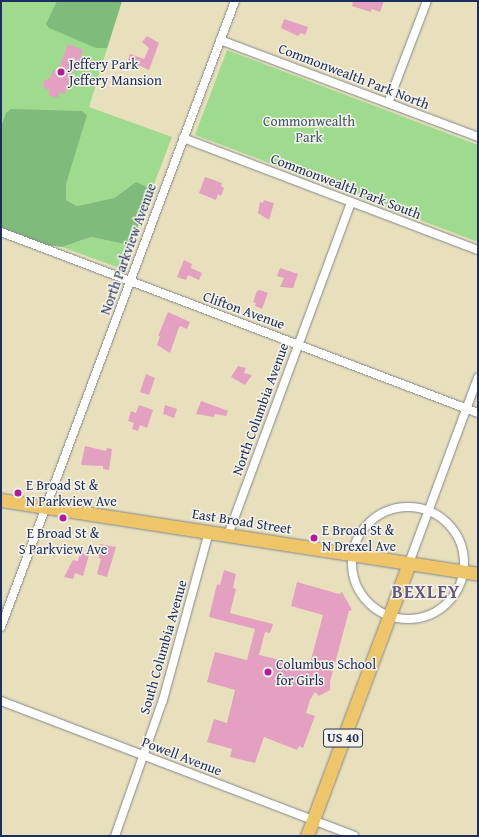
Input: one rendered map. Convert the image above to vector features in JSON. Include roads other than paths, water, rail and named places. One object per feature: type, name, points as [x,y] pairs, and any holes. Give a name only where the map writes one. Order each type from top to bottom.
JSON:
[{"type":"main road","name":"East Broad Street","points":[[1,500],[478,574]]},
{"type":"main road","name":"US 40","points":[[307,836],[409,563]]},
{"type":"street","name":"North Parkview Avenue","points":[[1,627],[129,281],[235,1]]},
{"type":"street","points":[[388,103],[427,1]]},
{"type":"street","name":"Commonwealth Park North","points":[[220,40],[478,137]]},
{"type":"street","name":"Commonwealth Park South","points":[[183,138],[478,250]]},
{"type":"street","name":"North Columbia Avenue","points":[[228,535],[351,202]]},
{"type":"street","name":"Clifton Avenue","points":[[1,232],[478,413]]},
{"type":"street","points":[[409,563],[478,378]]},
{"type":"street","points":[[404,506],[428,510],[446,522],[456,534],[463,552],[463,571],[455,593],[431,614],[412,619],[389,616],[372,606],[359,591],[352,574],[352,554],[361,531],[380,514],[404,506]]},
{"type":"street","name":"South Columbia Avenue","points":[[115,836],[145,756],[163,700],[209,532]]},
{"type":"street","name":"Powell Avenue","points":[[1,701],[354,836]]},
{"type":"place","name":"Jeffery Park Jeffery Mansion","points":[[61,72]]},
{"type":"place","name":"E Broad St & N Parkview Ave","points":[[18,493]]},
{"type":"place","name":"E Broad St & S Parkview Ave","points":[[63,518]]},
{"type":"place","name":"E Broad St & N Drexel Ave","points":[[314,538]]},
{"type":"place","name":"Columbus School for Girls","points":[[268,672]]},
{"type":"district","name":"BEXLEY","points":[[426,592]]},
{"type":"park label","name":"Commonwealth Park","points":[[309,130]]}]
